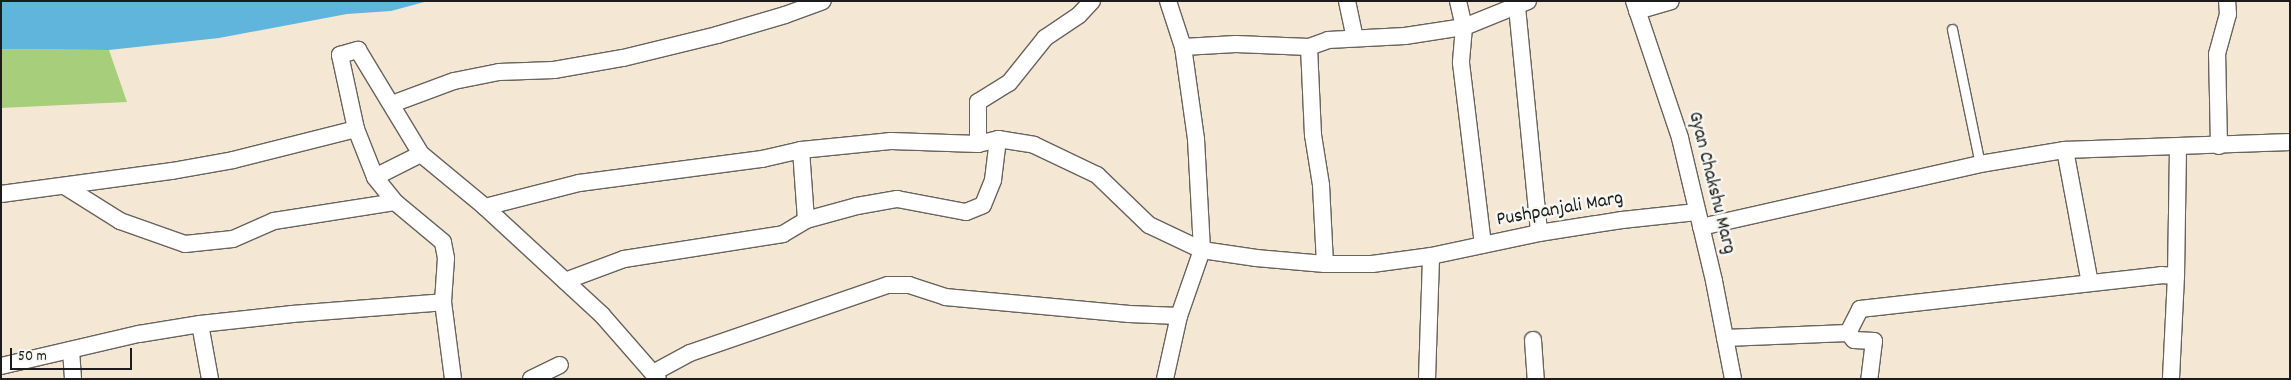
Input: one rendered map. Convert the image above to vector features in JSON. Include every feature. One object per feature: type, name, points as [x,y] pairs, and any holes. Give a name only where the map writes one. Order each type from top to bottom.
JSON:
[{"type":"street","points":[[392,104],[454,81],[472,77],[499,72],[554,70],[670,47],[743,28],[823,1]]},
{"type":"street","points":[[978,144],[978,102],[1009,83],[1045,38],[1079,15],[1092,1]]},
{"type":"street","points":[[1164,379],[1179,316],[1202,250],[1196,139],[1184,47],[1168,1]]},
{"type":"street","points":[[1347,1],[1355,38]]},
{"type":"street","points":[[1458,1],[1464,27],[1461,62],[1483,244]]},
{"type":"street","points":[[1635,6],[1671,1]]},
{"type":"street","points":[[2219,146],[2217,54],[2228,14],[2227,1]]},
{"type":"street","points":[[1184,47],[1236,44],[1309,47],[1328,40],[1405,36],[1464,27],[1522,4],[1539,233]]},
{"type":"street","name":"Gyan Chakshu Marg","points":[[1635,6],[1680,138],[1733,379]]},
{"type":"street","points":[[1309,47],[1313,134],[1321,185],[1325,264]]},
{"type":"street","points":[[447,378],[443,302],[446,258],[443,242],[395,202],[375,177],[356,129],[340,55],[358,50],[421,154],[485,207],[602,315],[655,376],[690,352],[888,286],[909,285],[946,297],[1129,314],[1179,316]]},
{"type":"street","points":[[1,194],[66,187],[233,160],[356,129]]},
{"type":"street","points":[[485,207],[579,183],[762,159],[801,150],[891,141],[978,144],[998,139],[993,180],[983,205],[966,212],[896,199],[856,206],[806,220],[783,234],[624,259],[565,281]]},
{"type":"street","name":"Pushpanjali Marg","points":[[998,139],[1034,146],[1097,175],[1149,225],[1202,250],[1256,258],[1325,264],[1372,264],[1431,256],[1539,233],[1622,220],[1699,220],[1980,164],[2065,150],[2290,142]]},
{"type":"street","points":[[2171,379],[2176,276],[2178,147]]},
{"type":"street","points":[[801,150],[806,220]]},
{"type":"street","points":[[2065,150],[2090,283]]},
{"type":"street","points":[[375,177],[421,154]]},
{"type":"street","points":[[66,187],[120,221],[185,244],[233,239],[274,221],[395,202]]},
{"type":"street","points":[[1427,379],[1431,256]]},
{"type":"street","points":[[1848,333],[1860,309],[2161,275],[2176,276]]},
{"type":"street","points":[[1,366],[139,334],[200,324],[292,314],[443,302]]},
{"type":"street","points":[[200,324],[210,379]]},
{"type":"street","points":[[1725,338],[1848,333]]},
{"type":"street","points":[[1848,333],[1854,340],[1874,342],[1869,379]]},
{"type":"street","points":[[1532,340],[1536,379]]},
{"type":"street","points":[[71,350],[74,379]]},
{"type":"street","points":[[531,379],[560,365]]},
{"type":"lane","points":[[1952,29],[1980,164]]},
{"type":"green space","points":[[1,49],[109,50],[127,102],[1,108]]},
{"type":"water","points":[[1,1],[428,1],[391,11],[347,14],[219,38],[109,50],[1,49]]}]
